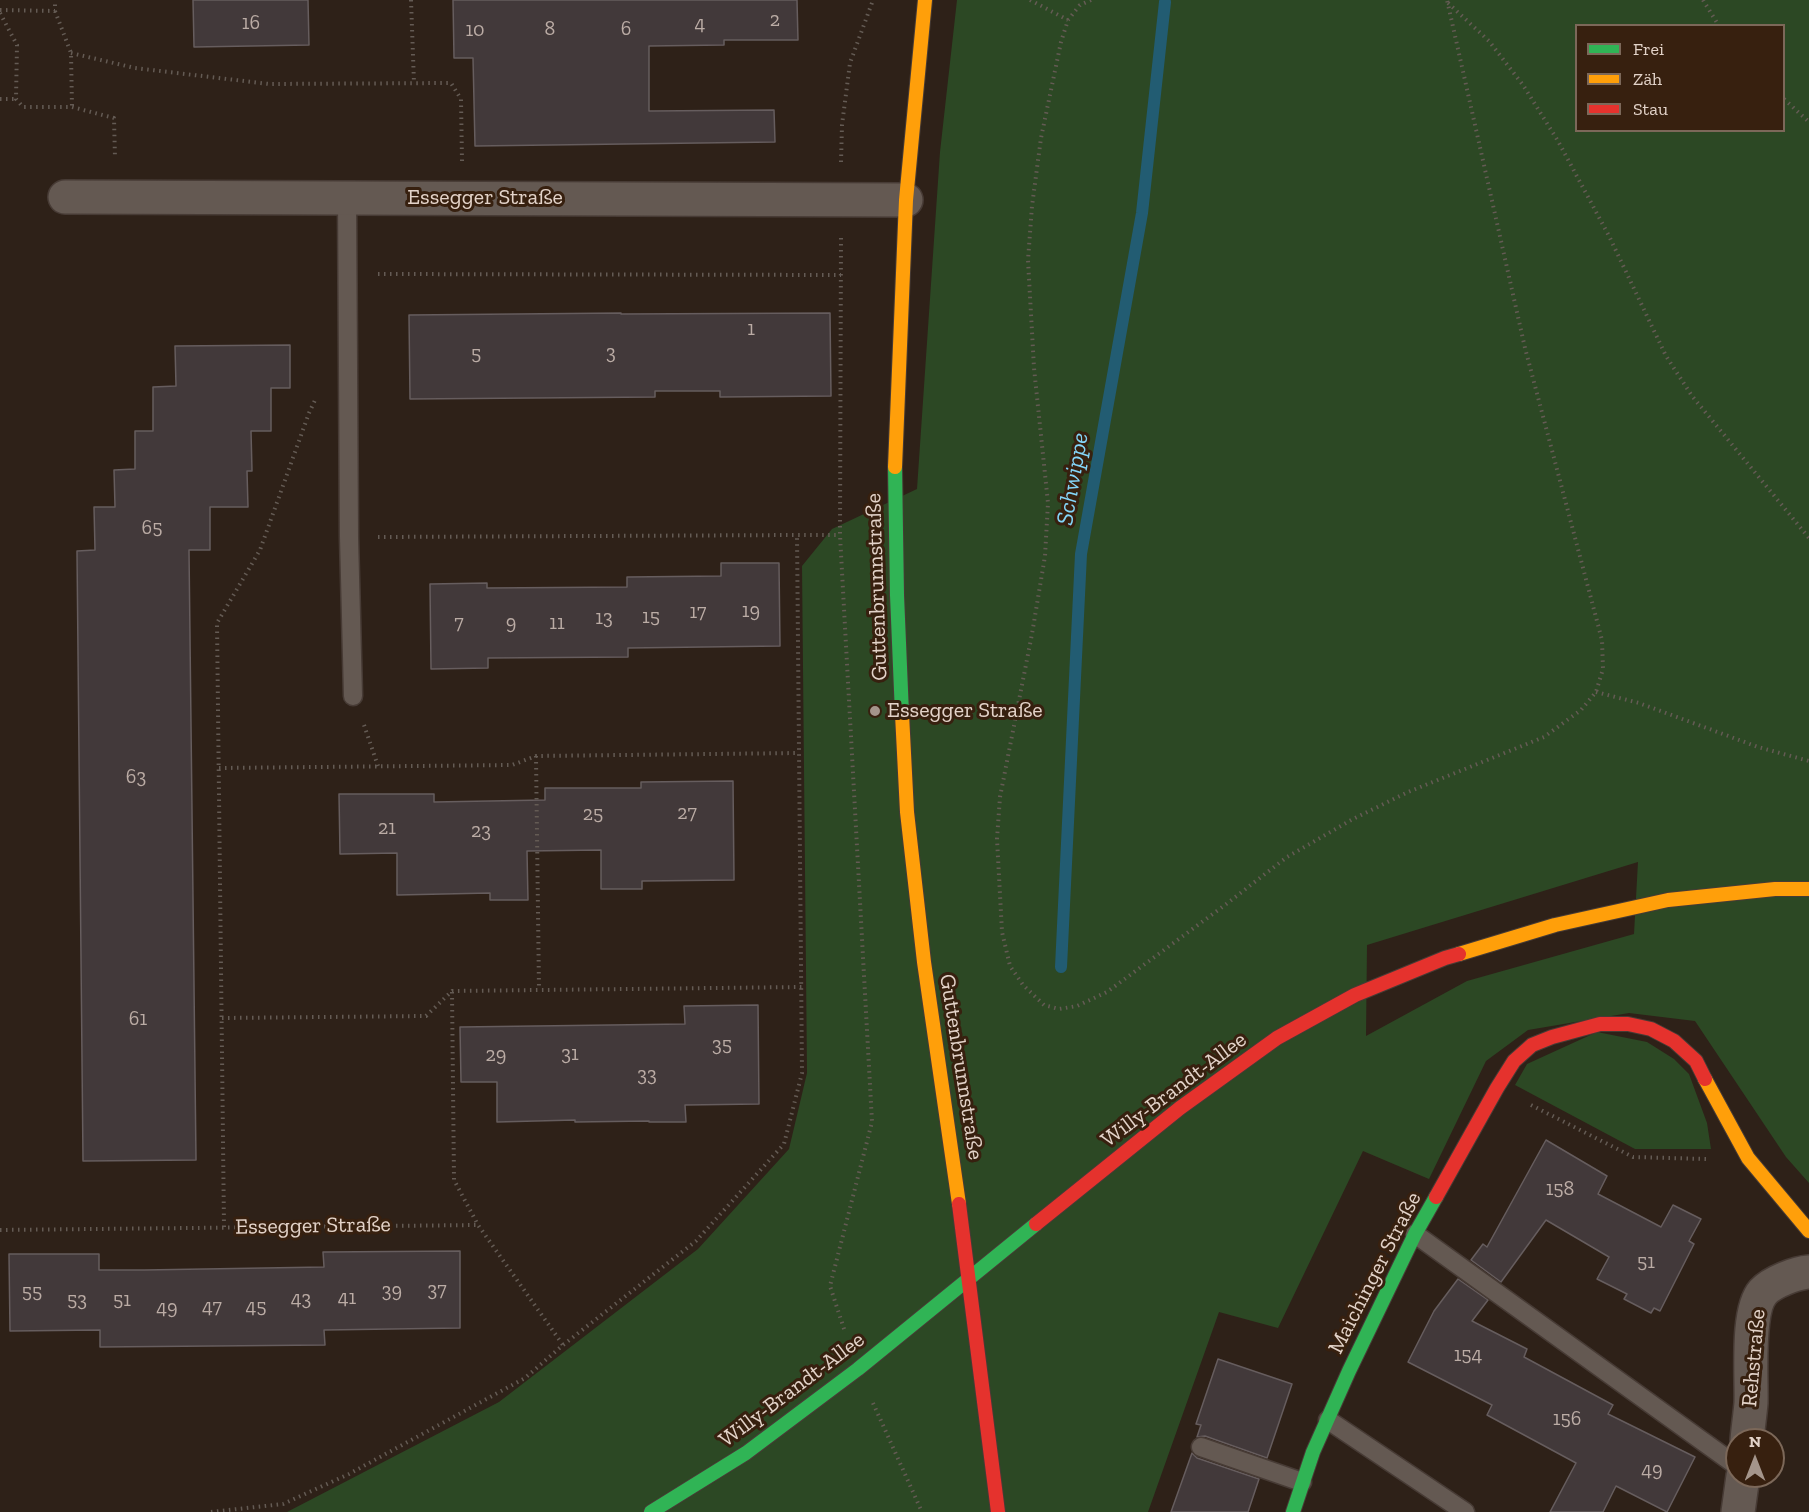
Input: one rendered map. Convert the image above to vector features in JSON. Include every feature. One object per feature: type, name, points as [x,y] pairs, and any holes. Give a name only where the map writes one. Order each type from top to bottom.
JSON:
[{"type":"street","name":"Guttenbrunnstraße","points":[[924,0],[906,200],[898,358],[894,485],[897,595],[907,812],[924,962],[969,1278]]},
{"type":"street","name":"Essegger Straße","points":[[65,197],[906,200]]},
{"type":"street","name":"Willy-Brandt-Allee","points":[[651,1512],[746,1453],[858,1369],[1180,1108],[1276,1038],[1355,995],[1445,958],[1555,925],[1668,900],[1774,889],[1809,889]]},
{"type":"street","name":"Maichinger Straße","points":[[1293,1512],[1313,1452],[1354,1360],[1415,1234],[1497,1088],[1514,1061],[1532,1045],[1552,1036],[1600,1024],[1628,1024],[1650,1029],[1674,1041],[1696,1061],[1748,1158],[1809,1232]]},
{"type":"street","name":"Rehstraße","points":[[1748,1428],[1755,1308],[1763,1293],[1779,1281],[1801,1272],[1809,1272]]},
{"type":"street","points":[[969,1278],[998,1512]]},
{"type":"street","points":[[1738,1512],[1741,1488]]},
{"type":"lane","points":[[346,198],[353,696]]},
{"type":"lane","points":[[1415,1234],[1725,1457]]},
{"type":"lane","points":[[1328,1420],[1465,1512]]},
{"type":"lane","points":[[1201,1447],[1302,1482]]},
{"type":"path","points":[[55,0],[55,11],[71,53],[72,107]]},
{"type":"path","points":[[411,0],[414,83]]},
{"type":"path","points":[[873,0],[850,63],[844,98],[840,200],[840,535],[872,1122],[830,1286],[858,1369],[922,1512]]},
{"type":"path","points":[[1030,0],[1068,20]]},
{"type":"path","points":[[1091,0],[1080,5],[1068,20],[1060,42],[1041,138],[1032,207],[1028,260],[1034,368],[1048,502],[1044,556],[1032,634],[1000,796],[997,839],[1002,932],[1010,966],[1023,985],[1044,1005],[1059,1009],[1077,1006],[1107,992],[1287,857],[1353,819],[1408,792],[1544,737],[1581,710],[1596,692],[1603,669],[1602,640],[1525,348],[1447,1]]},
{"type":"path","points":[[1703,0],[1718,24]]},
{"type":"path","points":[[1447,1],[1489,41],[1523,86],[1558,141],[1609,236],[1666,356],[1692,396],[1809,538]]},
{"type":"path","points":[[55,11],[0,12],[16,45],[16,99],[23,107],[72,107],[114,118],[116,197]]},
{"type":"path","points":[[71,53],[135,68],[269,84],[451,83],[461,99],[463,198]]},
{"type":"path","points":[[0,99],[16,99]]},
{"type":"path","points":[[1785,100],[1809,122]]},
{"type":"path","points":[[347,274],[841,275]]},
{"type":"path","points":[[224,1227],[217,623],[260,550],[309,413],[327,375],[348,360]]},
{"type":"path","points":[[211,1512],[283,1504],[349,1474],[525,1378],[563,1345],[696,1241],[784,1144],[802,1072],[797,535]]},
{"type":"path","points":[[349,537],[840,535]]},
{"type":"path","points":[[1596,692],[1639,703],[1758,747],[1809,761]]},
{"type":"path","points":[[353,696],[378,766]]},
{"type":"path","points":[[219,768],[512,765],[537,756],[799,753]]},
{"type":"path","points":[[537,756],[539,990]]},
{"type":"path","points":[[222,1018],[426,1016],[452,991],[802,987]]},
{"type":"path","points":[[452,991],[454,1180],[478,1225],[563,1345]]},
{"type":"path","points":[[1497,1088],[1633,1157],[1748,1158]]},
{"type":"path","name":"Essegger Straße","points":[[0,1230],[478,1225]]},
{"type":"green space","points":[[957,0],[1809,0],[1809,1183],[1786,1157],[1695,1021],[1629,1013],[1528,1030],[1486,1061],[1429,1179],[1363,1151],[1278,1328],[1219,1312],[1148,1512],[287,1512],[499,1402],[698,1249],[789,1149],[807,1073],[802,566],[832,529],[917,489],[940,152]],"holes":[[[1638,862],[1634,934],[1467,981],[1366,1036],[1367,945]]]},
{"type":"green space","points":[[1597,1032],[1647,1042],[1674,1059],[1689,1074],[1707,1123],[1711,1149],[1635,1149],[1515,1085],[1527,1064]]},
{"type":"building","points":[[193,0],[308,0],[309,45],[194,47]]},
{"type":"building","points":[[453,0],[797,0],[798,40],[724,40],[724,45],[649,46],[649,111],[774,110],[775,142],[475,146],[473,58],[454,58]]},
{"type":"building","points":[[830,313],[831,396],[720,397],[720,391],[655,391],[655,397],[410,399],[409,315]]},
{"type":"building","points":[[290,345],[290,388],[271,388],[271,431],[251,431],[252,471],[247,471],[248,507],[210,507],[210,550],[189,550],[196,1160],[83,1161],[77,551],[95,550],[94,507],[115,507],[114,470],[135,469],[135,431],[153,431],[153,387],[176,386],[175,346]]},
{"type":"building","points":[[721,563],[779,563],[780,646],[628,648],[628,657],[488,658],[488,668],[431,669],[430,584],[487,583],[487,588],[627,587],[627,577],[721,576]]},
{"type":"building","points":[[733,781],[734,880],[642,881],[642,889],[601,889],[601,850],[527,851],[528,900],[490,900],[490,893],[397,895],[397,853],[340,854],[339,794],[434,794],[434,802],[545,800],[545,788],[641,788],[641,782]]},
{"type":"building","points":[[758,1005],[759,1104],[685,1105],[686,1122],[575,1122],[575,1120],[497,1122],[497,1082],[461,1082],[460,1027],[685,1024],[684,1006]]},
{"type":"building","points":[[1546,1140],[1607,1176],[1598,1194],[1661,1227],[1673,1205],[1701,1219],[1689,1241],[1694,1244],[1660,1311],[1654,1308],[1651,1313],[1624,1299],[1627,1294],[1597,1279],[1609,1257],[1546,1220],[1501,1282],[1471,1260],[1483,1244],[1487,1247]]},
{"type":"building","points":[[460,1251],[460,1328],[324,1330],[325,1345],[100,1347],[100,1330],[10,1331],[9,1254],[99,1254],[99,1270],[144,1270],[324,1267],[323,1252]]},
{"type":"building","points":[[1458,1279],[1488,1300],[1472,1321],[1527,1349],[1524,1357],[1613,1405],[1608,1414],[1695,1457],[1667,1512],[1616,1486],[1603,1512],[1550,1512],[1576,1463],[1487,1415],[1492,1405],[1408,1362],[1434,1311]]},
{"type":"building","points":[[1218,1359],[1292,1384],[1267,1458],[1205,1436],[1197,1437],[1201,1425],[1196,1424]]},
{"type":"building","points":[[1192,1453],[1197,1458],[1259,1479],[1248,1512],[1171,1512]]},
{"type":"waterway","name":"Schwippe","points":[[1061,967],[1081,554],[1142,213],[1165,2]]},
{"type":"traffic: fast","points":[[895,467],[902,714]]},
{"type":"traffic: fast","points":[[1293,1512],[1313,1452],[1349,1371],[1415,1234],[1436,1197]]},
{"type":"traffic: fast","points":[[651,1512],[746,1453],[858,1369],[1036,1224]]},
{"type":"traffic: slow","points":[[895,467],[906,200],[925,0]]},
{"type":"traffic: slow","points":[[902,714],[907,812],[924,962],[959,1204]]},
{"type":"traffic: slow","points":[[1459,954],[1555,925],[1668,900],[1775,889],[1809,889]]},
{"type":"traffic: slow","points":[[1705,1079],[1748,1158],[1809,1231]]},
{"type":"traffic: jam","points":[[1036,1224],[1180,1108],[1277,1038],[1355,995],[1459,954]]},
{"type":"traffic: jam","points":[[1436,1197],[1514,1061],[1532,1045],[1600,1024],[1628,1024],[1651,1029],[1674,1041],[1696,1061],[1705,1079]]},
{"type":"traffic: jam","points":[[959,1204],[998,1512]]},
{"type":"place","name":"Essegger Straße","points":[[875,711]]}]
